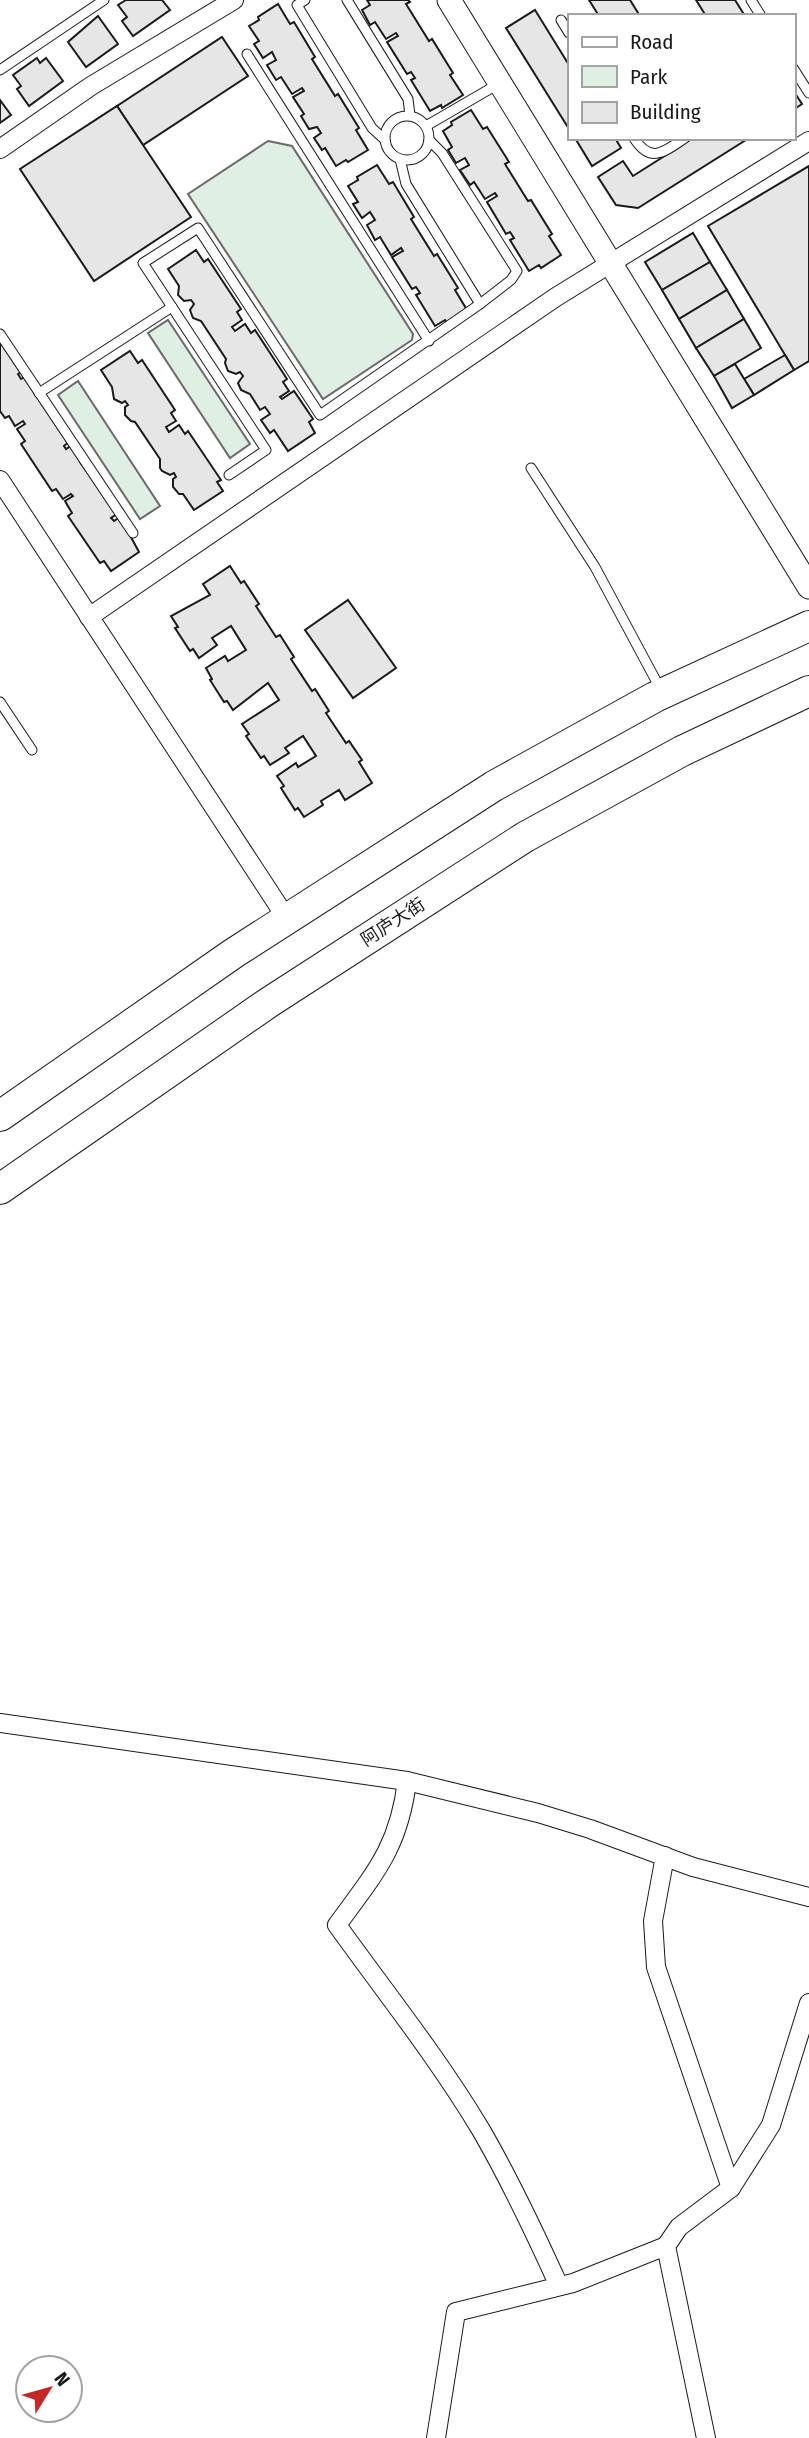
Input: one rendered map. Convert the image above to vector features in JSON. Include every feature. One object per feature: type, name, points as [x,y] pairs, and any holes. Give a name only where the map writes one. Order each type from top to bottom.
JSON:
[{"type":"highway","points":[[0,1116],[234,953],[494,786],[663,694],[809,626]]},
{"type":"highway","name":"阿庐大街","points":[[0,1189],[268,1003],[525,837],[682,751],[809,691]]},
{"type":"street","points":[[0,149],[91,86],[234,0]]},
{"type":"street","points":[[449,0],[809,587]]},
{"type":"street","points":[[89,617],[556,297],[809,141]]},
{"type":"street","points":[[0,480],[287,919]]},
{"type":"street","points":[[0,1105],[34,1093]]},
{"type":"street","points":[[0,1723],[407,1781],[538,1813],[729,1877],[809,1897]]},
{"type":"street","points":[[407,1781],[401,1820],[385,1859],[337,1925],[457,2092],[480,2129],[523,2206],[559,2286]]},
{"type":"street","points":[[666,1856],[653,1921],[656,1967],[731,2188]]},
{"type":"street","points":[[436,2438],[456,2312],[559,2286],[666,2246],[679,2227],[731,2188],[771,2125],[809,2003]]},
{"type":"street","points":[[666,2246],[706,2438]]},
{"type":"lane","points":[[0,70],[104,0]]},
{"type":"lane","points":[[305,0],[297,5],[372,128],[385,140]]},
{"type":"lane","points":[[347,0],[408,99],[410,115]]},
{"type":"lane","points":[[561,20],[568,31]]},
{"type":"lane","points":[[247,54],[429,341]]},
{"type":"lane","points":[[795,71],[809,93]]},
{"type":"lane","points":[[426,127],[500,83]]},
{"type":"lane","points":[[400,159],[417,158],[427,148],[429,141],[422,121],[410,115],[396,118],[389,124],[385,131],[387,148],[400,159],[406,184],[480,304]]},
{"type":"lane","points":[[635,140],[640,148],[656,154],[682,140]]},
{"type":"lane","points":[[229,475],[266,450],[144,263],[198,228],[320,415],[480,304],[511,280],[517,271],[442,153],[429,141]]},
{"type":"lane","points":[[39,393],[172,307]]},
{"type":"lane","points":[[0,334],[133,533]]},
{"type":"lane","points":[[531,468],[595,567],[663,694]]},
{"type":"lane","points":[[0,702],[32,750]]},
{"type":"green space","points":[[268,141],[292,146],[413,334],[412,340],[323,399],[188,194]]},
{"type":"green space","points":[[168,320],[250,444],[230,458],[148,333]]},
{"type":"green space","points":[[78,381],[160,506],[140,519],[58,395]]},
{"type":"building","points":[[126,0],[162,0],[170,10],[133,36],[122,21],[127,17],[118,5]]},
{"type":"building","points":[[367,0],[408,0],[410,2],[406,4],[429,41],[432,39],[463,95],[442,108],[441,105],[430,111],[411,80],[415,78],[411,72],[407,74],[387,42],[398,36],[396,33],[386,39],[375,22],[370,25],[362,10],[370,5]]},
{"type":"building","points":[[589,0],[630,0],[639,14],[598,14]]},
{"type":"building","points":[[696,0],[735,0],[744,14],[705,14]]},
{"type":"building","points":[[278,4],[290,24],[294,22],[315,57],[312,59],[359,128],[356,130],[368,150],[348,162],[346,160],[336,166],[325,148],[322,150],[314,138],[321,133],[317,127],[309,129],[301,116],[304,114],[293,97],[304,91],[302,88],[292,94],[281,77],[276,80],[267,65],[276,60],[272,52],[263,58],[254,44],[259,41],[249,26]]},
{"type":"building","points":[[535,10],[568,63],[568,127],[506,28]]},
{"type":"building","points":[[98,16],[118,44],[86,67],[68,42]]},
{"type":"building","points":[[222,37],[248,76],[143,145],[117,106]]},
{"type":"building","points":[[37,58],[40,63],[46,58],[63,81],[29,106],[17,89],[21,86],[13,75]]},
{"type":"building","points":[[795,93],[802,104],[795,109]]},
{"type":"building","points":[[0,100],[11,115],[0,123]]},
{"type":"building","points":[[117,106],[191,217],[94,281],[20,169]]},
{"type":"building","points":[[471,110],[483,129],[487,127],[509,162],[505,164],[552,234],[549,236],[561,255],[541,268],[539,265],[529,271],[510,240],[514,238],[510,232],[506,234],[487,202],[497,196],[495,193],[485,199],[474,182],[470,185],[460,170],[469,165],[465,158],[456,163],[448,150],[452,147],[443,131],[452,125],[451,122]]},
{"type":"building","points":[[576,140],[616,140],[621,148],[592,166]]},
{"type":"building","points":[[690,140],[746,140],[638,208],[616,205],[598,177],[623,161],[633,176]]},
{"type":"building","points":[[377,165],[389,184],[393,182],[414,217],[411,219],[458,288],[455,290],[467,310],[447,323],[445,320],[435,326],[416,295],[420,293],[416,287],[412,289],[392,257],[403,251],[401,248],[391,255],[380,237],[375,240],[367,225],[375,220],[370,212],[362,218],[353,204],[358,202],[348,186]]},
{"type":"building","points":[[809,166],[809,361],[794,370],[708,226]]},
{"type":"building","points":[[693,233],[710,262],[662,290],[645,262]]},
{"type":"building","points":[[196,250],[204,262],[208,259],[241,309],[237,312],[242,320],[232,327],[235,331],[245,324],[251,333],[255,330],[287,379],[283,382],[289,391],[280,397],[282,399],[294,391],[313,419],[309,422],[315,433],[288,451],[274,430],[270,433],[261,420],[270,414],[265,407],[260,410],[250,394],[241,390],[238,383],[243,376],[240,372],[236,374],[228,371],[226,359],[201,321],[193,318],[190,310],[194,304],[191,300],[184,301],[178,295],[179,286],[168,269]]},
{"type":"building","points":[[710,262],[727,290],[679,319],[662,290]]},
{"type":"building","points":[[727,290],[744,319],[696,348],[679,319]]},
{"type":"building","points":[[744,319],[761,348],[714,376],[696,348]]},
{"type":"building","points":[[0,342],[23,371],[18,374],[21,379],[26,376],[69,442],[64,446],[66,449],[72,445],[82,461],[80,462],[117,514],[111,518],[114,521],[120,517],[139,552],[111,571],[104,561],[100,563],[68,516],[72,513],[65,501],[73,496],[71,494],[63,499],[56,489],[52,491],[21,444],[25,441],[17,429],[25,424],[23,421],[15,426],[9,416],[5,418],[0,411]]},
{"type":"building","points":[[130,351],[138,363],[142,360],[175,410],[171,413],[176,421],[166,427],[169,432],[179,425],[185,434],[188,431],[221,480],[217,482],[223,491],[194,510],[183,494],[179,494],[173,487],[173,479],[176,477],[174,473],[170,475],[162,471],[160,459],[135,422],[125,415],[125,407],[128,405],[125,401],[122,403],[114,399],[112,387],[101,370]]},
{"type":"building","points":[[785,355],[794,370],[754,395],[744,379]]},
{"type":"building","points":[[735,364],[754,395],[732,408],[714,376]]},
{"type":"building","points":[[230,566],[259,604],[256,606],[276,637],[280,635],[294,657],[291,659],[312,691],[315,689],[329,711],[326,713],[346,743],[349,741],[362,760],[359,762],[372,783],[345,800],[339,790],[321,801],[323,805],[304,817],[298,808],[295,810],[277,776],[296,763],[298,767],[316,756],[303,736],[285,748],[289,753],[270,765],[264,756],[261,758],[246,736],[249,734],[242,724],[279,700],[268,683],[233,710],[227,701],[224,702],[210,680],[212,679],[206,668],[225,656],[228,661],[246,650],[231,626],[212,638],[217,645],[199,658],[193,649],[190,651],[175,628],[178,627],[171,616],[210,595],[203,584]]},
{"type":"building","points":[[348,600],[396,668],[353,698],[305,630]]}]
